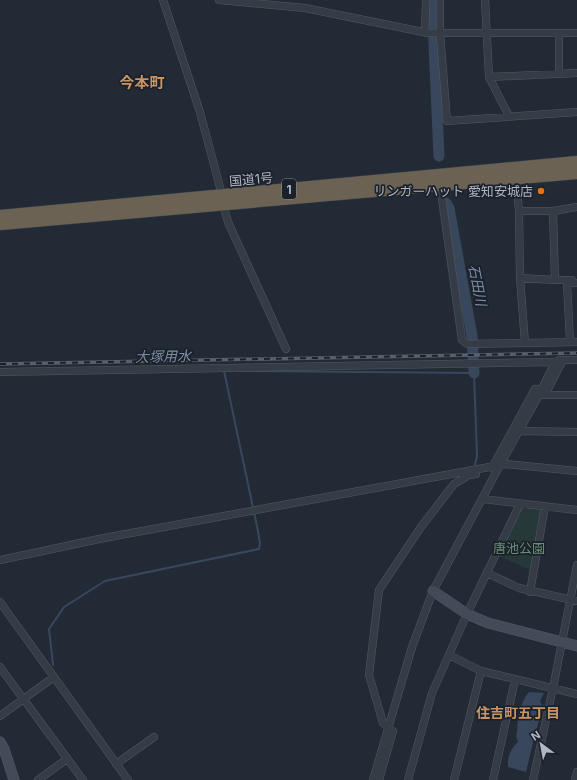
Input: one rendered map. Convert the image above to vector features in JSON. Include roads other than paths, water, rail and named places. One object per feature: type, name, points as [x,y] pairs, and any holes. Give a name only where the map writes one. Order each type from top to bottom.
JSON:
[{"type":"highway","name":"国道1号","points":[[0,224],[577,162]]},
{"type":"highway","name":"国道1号","points":[[0,216],[440,185],[577,173]]},
{"type":"street","points":[[163,0],[200,112],[228,222],[286,349]]},
{"type":"street","points":[[219,0],[305,8],[426,33],[577,33]]},
{"type":"street","points":[[426,0],[426,33]]},
{"type":"street","points":[[440,0],[439,33],[447,122],[509,116],[577,112]]},
{"type":"street","points":[[485,0],[489,76],[509,116]]},
{"type":"street","points":[[559,33],[559,74]]},
{"type":"street","points":[[489,76],[577,73]]},
{"type":"street","points":[[516,179],[519,211],[520,278],[525,343]]},
{"type":"street","points":[[440,185],[462,340],[467,344],[574,342],[567,283],[577,283]]},
{"type":"street","points":[[519,211],[552,211],[577,207]]},
{"type":"street","points":[[552,211],[555,280]]},
{"type":"street","points":[[520,278],[555,280],[577,279]]},
{"type":"street","points":[[541,392],[548,389],[563,360]]},
{"type":"street","points":[[0,372],[465,362],[555,362],[563,360],[577,360]]},
{"type":"street","points":[[379,780],[393,731],[383,723],[370,675],[378,590],[421,527],[454,484],[469,475],[490,472],[497,466],[520,431],[555,362]]},
{"type":"street","points":[[373,780],[412,646],[433,591],[483,499],[497,466],[535,389],[541,392],[577,395]]},
{"type":"street","points":[[520,431],[577,432]]},
{"type":"street","points":[[0,560],[99,539],[506,464],[577,471]]},
{"type":"street","points":[[483,499],[577,510]]},
{"type":"street","points":[[408,780],[432,693],[467,614],[520,504]]},
{"type":"street","points":[[530,592],[545,506]]},
{"type":"street","points":[[533,780],[553,688],[561,642],[574,601],[577,565]]},
{"type":"street","points":[[487,573],[530,592],[574,601]]},
{"type":"street","points":[[433,591],[467,614],[504,628],[577,646]]},
{"type":"street","points":[[0,602],[128,780]]},
{"type":"street","points":[[449,655],[481,671],[577,694]]},
{"type":"street","points":[[0,667],[83,780]]},
{"type":"street","points":[[455,780],[481,671]]},
{"type":"street","points":[[0,716],[54,677]]},
{"type":"street","points":[[493,780],[515,680]]},
{"type":"street","points":[[116,764],[154,736]]},
{"type":"street","points":[[0,742],[4,749],[14,780]]},
{"type":"street","points":[[38,780],[67,759]]},
{"type":"street","points":[[575,780],[577,772]]},
{"type":"water","points":[[529,692],[544,693],[540,701],[542,706],[544,704],[526,772],[508,767],[508,759],[513,747],[518,742],[516,736],[519,713],[523,701]]},
{"type":"waterway","name":"石田川","points":[[432,0],[439,156]]},
{"type":"waterway","name":"石田川","points":[[446,203],[449,208],[472,336],[474,373]]},
{"type":"waterway","points":[[53,665],[49,629],[64,607],[105,581],[259,549],[260,543],[258,531],[224,371],[226,371]]},
{"type":"waterway","points":[[243,371],[474,373],[477,456],[475,465]]},
{"type":"railway","points":[[0,364],[577,353]]},
{"type":"place","name":"リンガーハット 愛知安城店","points":[[541,191]]},
{"type":"district","name":"今本町","points":[[142,82]]},
{"type":"district","name":"住吉町五丁目","points":[[518,712]]},
{"type":"water label","name":"大塚用水","points":[[163,356]]},
{"type":"park label","name":"唐池公園","points":[[519,548]]}]
